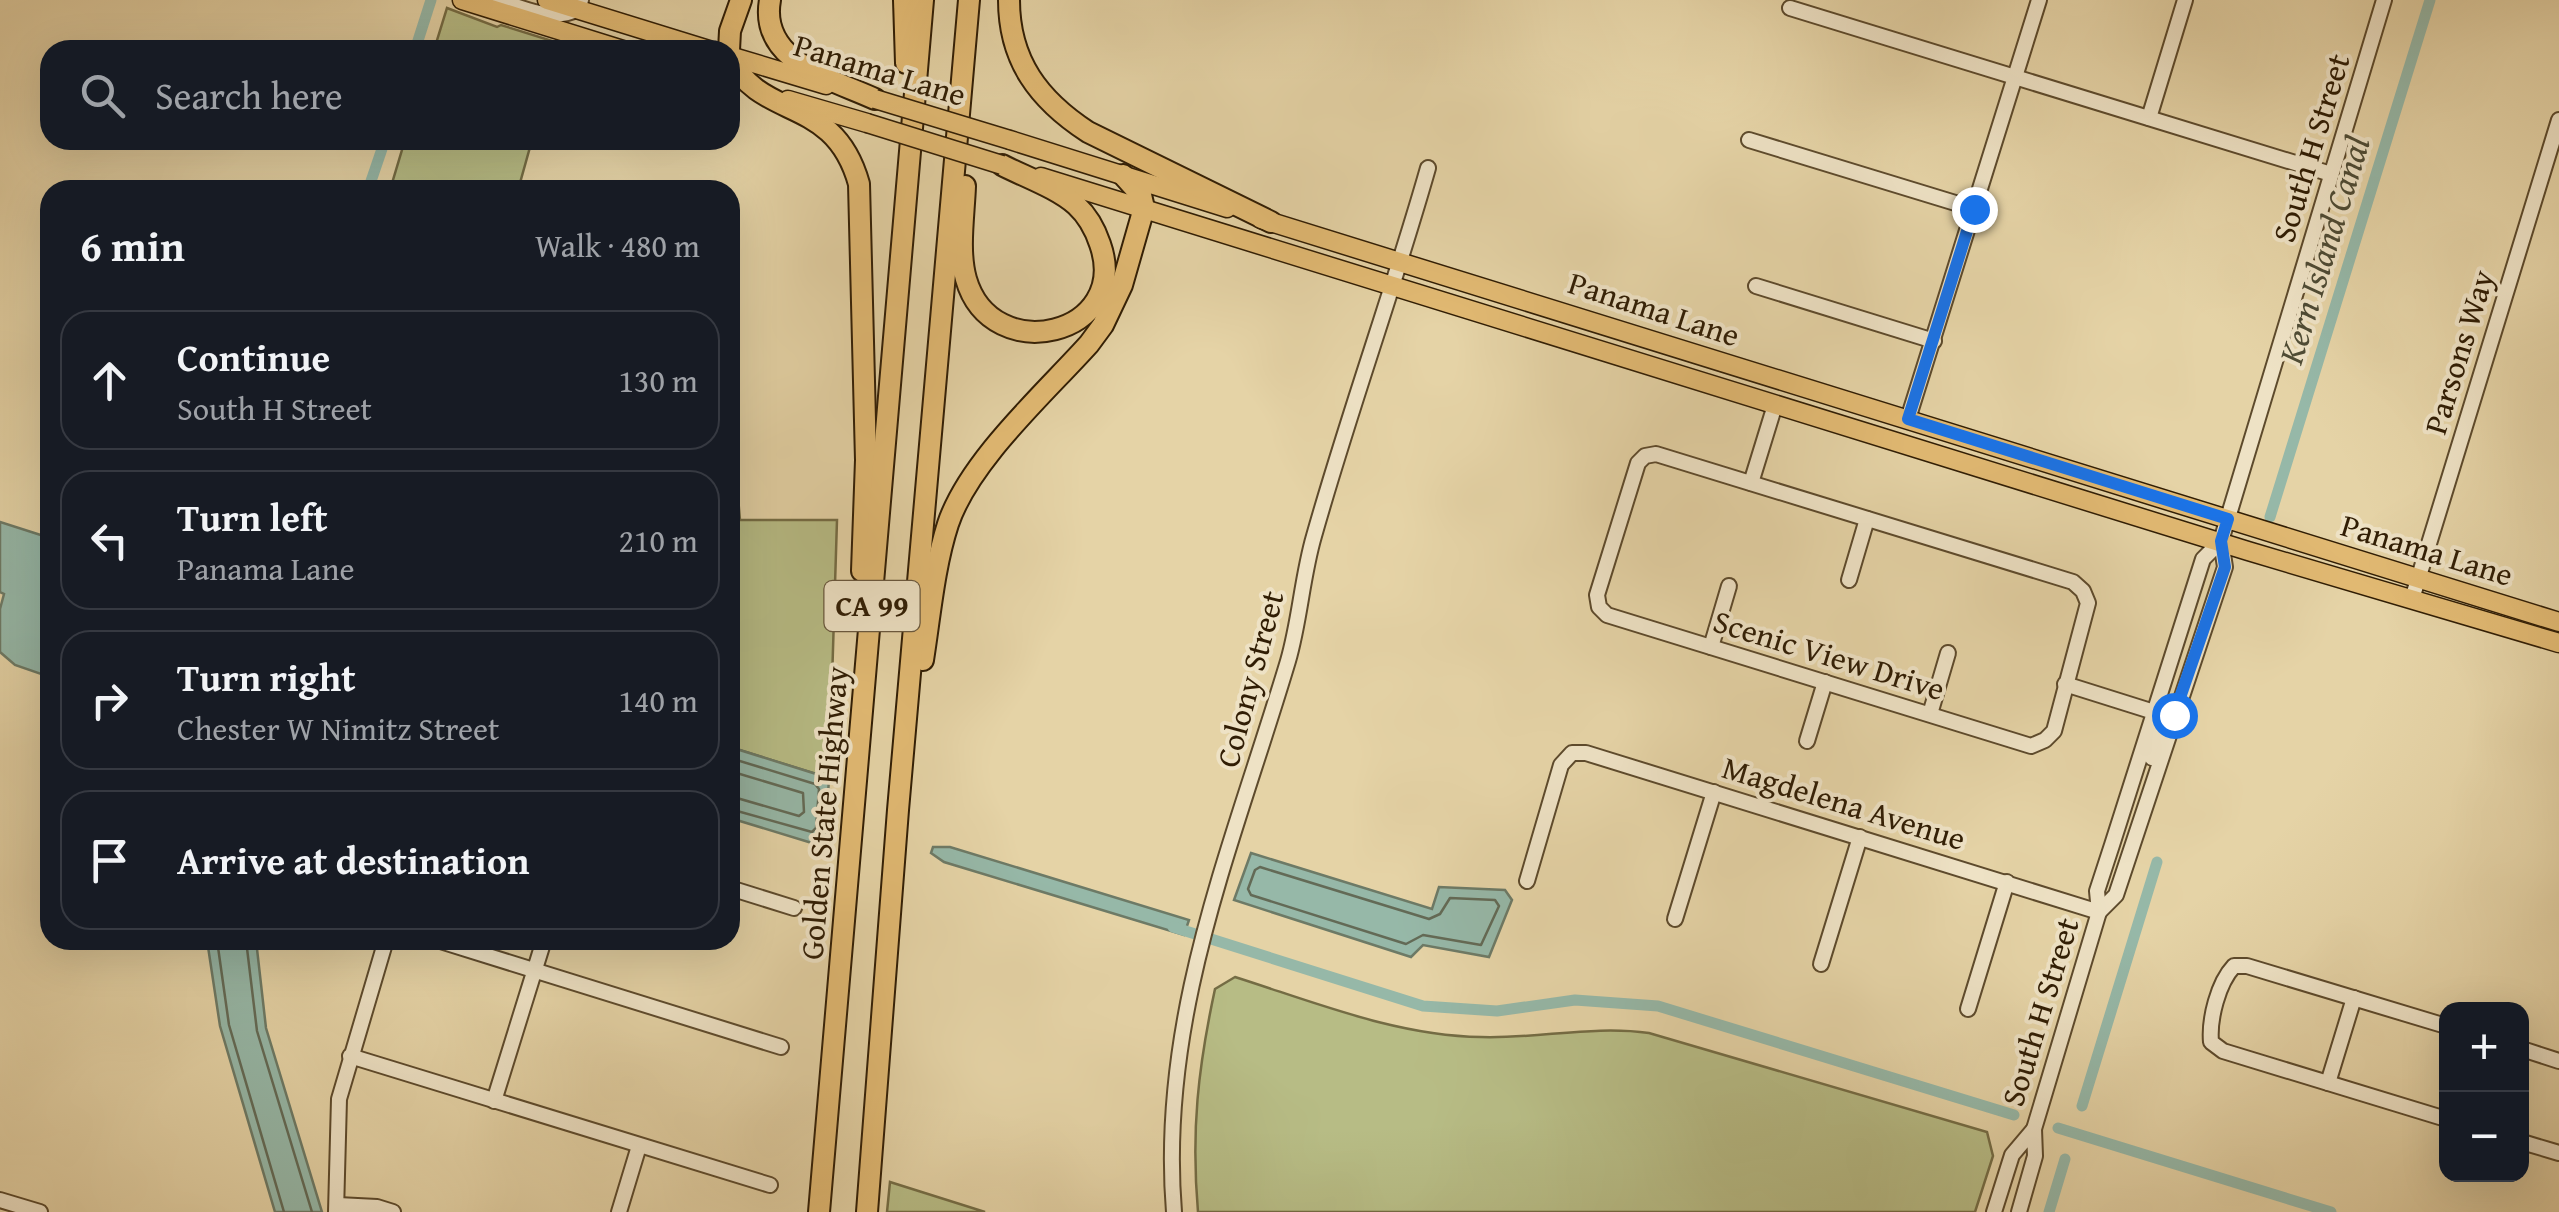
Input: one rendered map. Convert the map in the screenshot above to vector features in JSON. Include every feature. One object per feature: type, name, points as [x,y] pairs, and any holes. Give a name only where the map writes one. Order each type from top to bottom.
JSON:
[{"type":"highway","points":[[730,40],[741,0]]},
{"type":"highway","points":[[770,0],[768,14],[774,36],[794,62],[874,100]]},
{"type":"highway","points":[[902,261],[907,22],[904,0]]},
{"type":"highway","name":"Golden State Highway","points":[[818,1212],[923,0]]},
{"type":"highway","points":[[969,0],[966,278],[978,304],[998,322],[1023,331],[1062,328],[1086,314],[1103,280],[1104,256],[1095,230],[1073,202],[1002,165]]},
{"type":"highway","name":"CA 99","points":[[867,1212],[969,0]]},
{"type":"highway","points":[[1009,0],[1015,48],[1022,66],[1033,85],[1066,118],[1270,222]]},
{"type":"highway","points":[[740,76],[753,89],[825,126],[847,152],[859,184],[866,460],[855,803]]},
{"type":"highway","points":[[898,810],[942,546],[952,514],[982,464],[1103,325],[1122,285],[1144,208],[1141,195],[1122,175]]},
{"type":"main road","points":[[462,0],[590,40]]},
{"type":"main road","points":[[547,0],[579,5],[679,40]]},
{"type":"main road","name":"Panama Lane","points":[[740,58],[2559,622]]},
{"type":"main road","name":"Panama Lane","points":[[740,85],[1854,430],[2559,643]]},
{"type":"main road","points":[[1492,317],[1525,316],[1581,332],[1595,322]]},
{"type":"main road","points":[[1775,405],[1782,397],[1807,400],[1826,395]]},
{"type":"main road","points":[[1854,430],[1872,426],[1898,428],[1908,419]]},
{"type":"street","points":[[497,0],[564,17],[579,5]]},
{"type":"street","points":[[1908,419],[2038,0]]},
{"type":"street","points":[[2149,118],[2185,0]]},
{"type":"street","name":"South H Street","points":[[2018,1212],[2035,1156],[2034,1129],[2099,912],[2097,891],[2204,559],[2221,541],[2384,0]]},
{"type":"street","points":[[1790,8],[2331,174]]},
{"type":"street","name":"Parsons Way","points":[[2412,599],[2559,120]]},
{"type":"street","points":[[1749,140],[1974,209]]},
{"type":"street","name":"Colony Street","points":[[1174,1212],[1170,1124],[1174,1072],[1199,953],[1295,638],[1314,534],[1428,168]]},
{"type":"street","points":[[1756,286],[1934,340]]},
{"type":"street","points":[[1775,405],[1752,483],[2073,582],[2083,590],[2088,603],[2065,684],[2154,712],[2156,737],[2140,822]]},
{"type":"street","name":"Scenic View Drive","points":[[1752,483],[1656,454],[1645,456],[1638,463],[1598,595],[1600,607],[1607,615],[2031,746],[2054,731],[2065,684]]},
{"type":"street","points":[[1848,580],[1867,519]]},
{"type":"street","name":"South H Street","points":[[2099,912],[2116,895],[2225,567],[2221,541]]},
{"type":"street","points":[[1711,647],[1729,586]]},
{"type":"street","points":[[2174,715],[2170,698],[2176,643]]},
{"type":"street","points":[[1930,714],[1948,653]]},
{"type":"street","points":[[1807,741],[1825,682]]},
{"type":"street","name":"Magdelena Avenue","points":[[1527,881],[1562,765],[1572,754],[1586,753],[2099,912]]},
{"type":"street","points":[[1676,919],[1714,792]]},
{"type":"street","points":[[1822,964],[1860,837]]},
{"type":"street","points":[[1968,1009],[2006,882]]},
{"type":"street","points":[[740,891],[794,908]]},
{"type":"street","points":[[383,950],[350,1056],[338,1121],[337,1208],[377,1207],[393,1212]]},
{"type":"street","points":[[469,950],[782,1047]]},
{"type":"street","points":[[494,1100],[541,950]]},
{"type":"street","points":[[2439,1024],[2247,966],[2234,966],[2226,974],[2210,1027],[2211,1042],[2223,1051],[2439,1117]]},
{"type":"street","points":[[2328,1083],[2354,998]]},
{"type":"street","points":[[2529,1051],[2559,1060]]},
{"type":"street","points":[[350,1056],[770,1185]]},
{"type":"street","name":"South H Street","points":[[1994,1212],[2012,1155],[2034,1129]]},
{"type":"street","points":[[2529,1144],[2559,1153]]},
{"type":"street","points":[[619,1212],[639,1146]]},
{"type":"street","points":[[0,1200],[40,1212]]},
{"type":"green space","points":[[447,8],[497,27],[549,40],[437,40]]},
{"type":"green space","points":[[402,150],[529,150],[521,180],[393,180]]},
{"type":"green space","points":[[740,520],[837,520],[829,778],[740,750]]},
{"type":"green space","points":[[1235,977],[1356,1016],[1418,1031],[1502,1037],[1607,1031],[1649,1033],[1987,1132],[1993,1156],[1975,1212],[1198,1212],[1196,1127],[1204,1046],[1215,989]]},
{"type":"green space","points":[[890,1182],[985,1212],[887,1212]]},
{"type":"water","points":[[0,522],[40,535],[40,674],[15,665],[0,652],[4,594],[0,592]]},
{"type":"water","points":[[740,750],[829,778],[825,847],[740,821]]},
{"type":"water","points":[[933,847],[950,847],[1189,920],[1184,935],[944,862],[931,853]]},
{"type":"water","points":[[1251,853],[1432,909],[1439,887],[1505,890],[1512,900],[1489,957],[1423,945],[1411,957],[1234,900]]},
{"type":"water","points":[[209,950],[257,950],[266,1028],[322,1212],[275,1212],[220,1026]]},
{"type":"waterway","points":[[418,40],[431,0]]},
{"type":"waterway","name":"Kern Island Canal","points":[[2270,517],[2430,0]]},
{"type":"waterway","points":[[371,180],[382,150]]},
{"type":"waterway","name":"Kern Island Canal","points":[[2082,1106],[2157,862]]},
{"type":"waterway","points":[[1173,927],[1423,1006],[1497,1011],[1575,1000],[1658,1006],[2014,1115]]},
{"type":"waterway","points":[[2058,1128],[2331,1212]]},
{"type":"waterway","name":"Kern Island Canal","points":[[2049,1212],[2065,1159]]},
{"type":"route","points":[[1974,209],[1908,419],[2228,519],[2221,541],[2225,567],[2174,715]]}]
